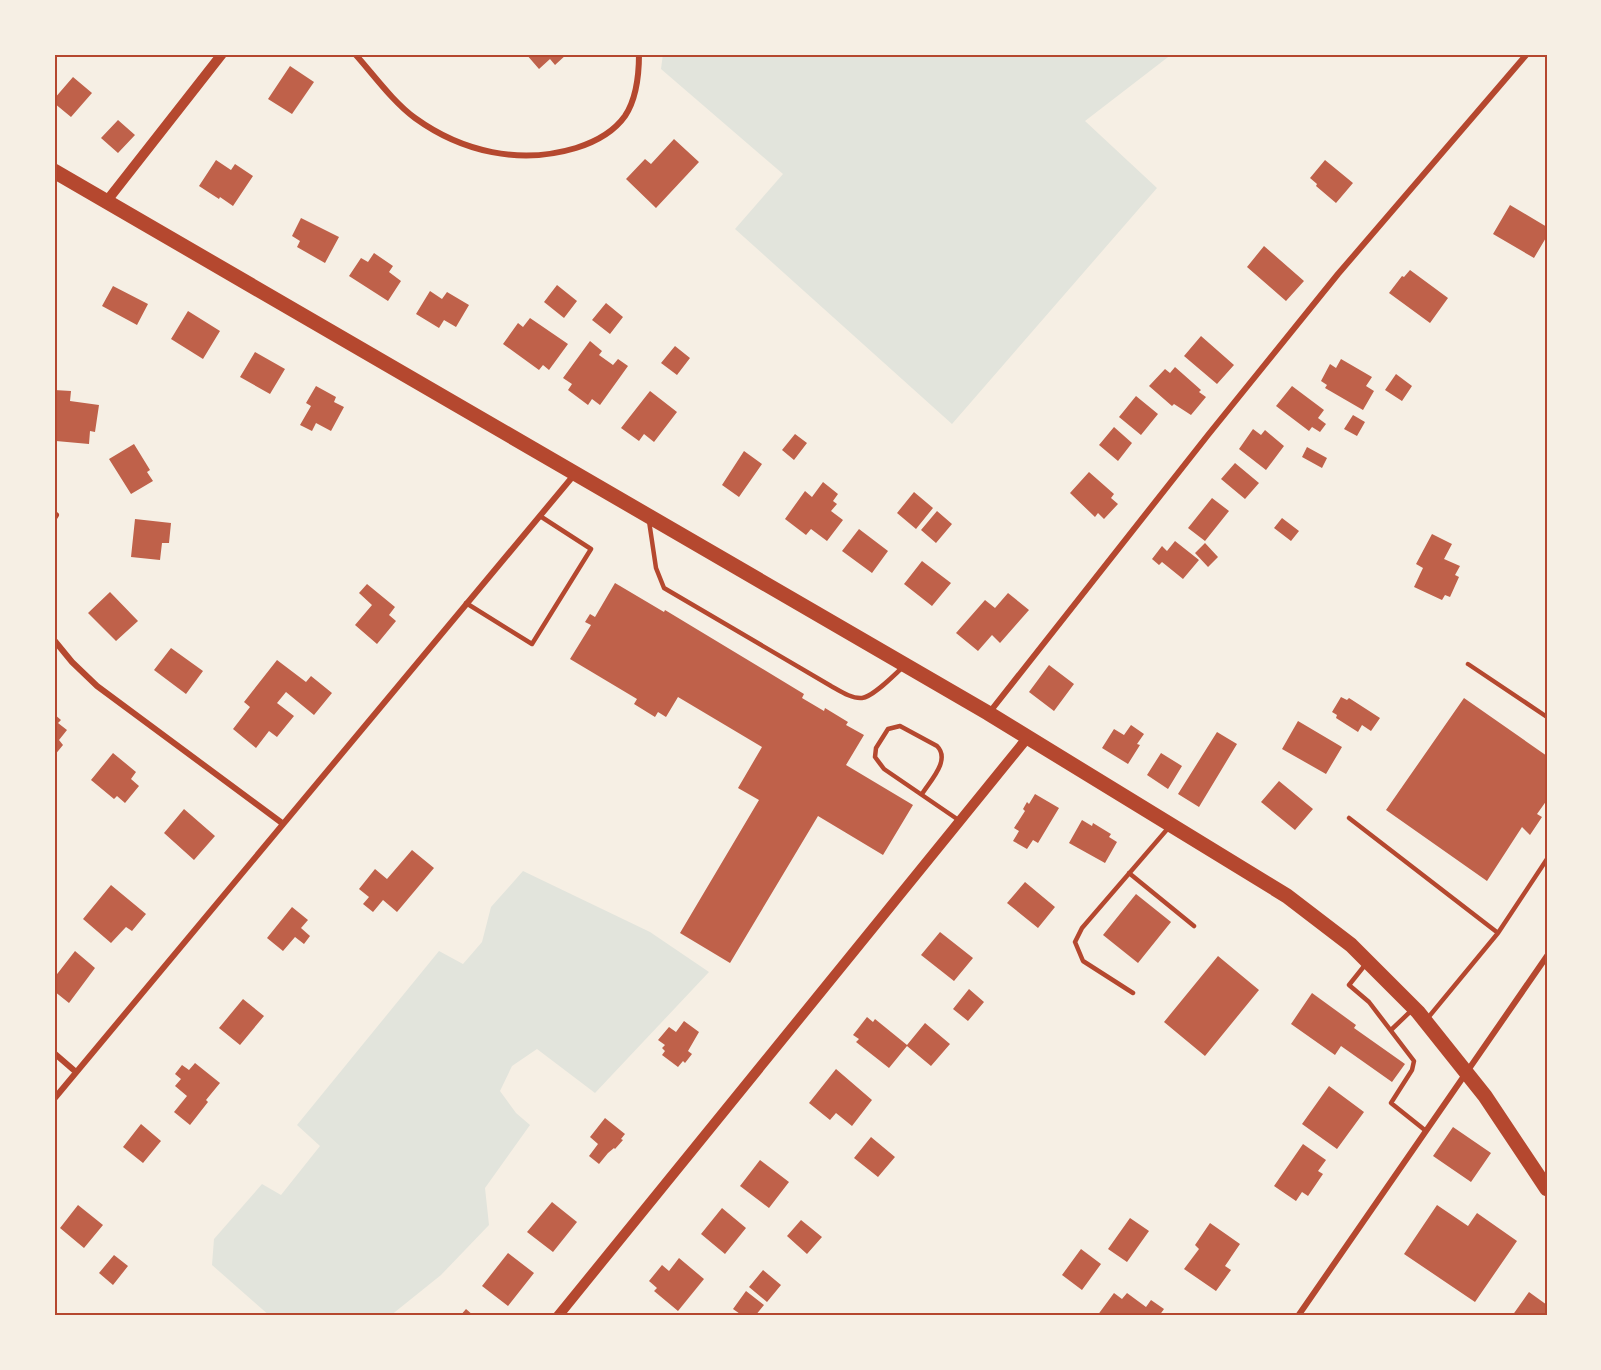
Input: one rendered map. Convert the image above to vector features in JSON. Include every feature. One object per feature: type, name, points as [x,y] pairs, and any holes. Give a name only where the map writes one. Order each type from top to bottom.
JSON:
[{"type":"main road","points":[[54,171],[988,713],[1287,896],[1335,932],[1414,1007],[1485,1096],[1547,1189]]},
{"type":"street","points":[[106,202],[222,54]]},
{"type":"street","points":[[355,54],[398,102],[421,122],[462,144],[502,155],[522,156],[570,150],[596,141],[613,129],[626,116],[635,94],[639,54]]},
{"type":"street","points":[[988,713],[1338,274],[1527,54]]},
{"type":"street","points":[[54,1099],[575,473]]},
{"type":"street","points":[[54,640],[72,662],[97,686],[282,823]]},
{"type":"street","points":[[558,1316],[1028,737]]},
{"type":"street","points":[[1299,1316],[1547,956]]},
{"type":"street","points":[[54,1053],[76,1072]]},
{"type":"lane","points":[[466,603],[532,644],[591,549],[540,516]]},
{"type":"lane","points":[[648,516],[656,568],[664,588],[831,686],[849,695],[861,698],[870,696],[905,665]]},
{"type":"lane","points":[[1468,664],[1547,717]]},
{"type":"lane","points":[[922,794],[943,760],[942,750],[900,726],[888,729],[876,748],[875,757],[884,769],[960,821]]},
{"type":"lane","points":[[1349,818],[1498,933]]},
{"type":"lane","points":[[1133,993],[1083,961],[1075,942],[1082,928],[1171,824]]},
{"type":"lane","points":[[1426,1021],[1498,933],[1547,859]]},
{"type":"lane","points":[[1129,873],[1194,926]]},
{"type":"lane","points":[[1368,962],[1349,985],[1369,1002],[1414,1061],[1412,1070],[1391,1103],[1426,1131]]},
{"type":"lane","points":[[1391,1030],[1414,1007]]},
{"type":"shaded area","points":[[663,54],[1172,54],[1085,121],[1157,188],[952,424],[735,229],[783,174],[661,69]]},
{"type":"shaded area","points":[[523,871],[650,932],[709,972],[595,1093],[537,1049],[512,1066],[500,1091],[516,1113],[530,1125],[485,1188],[489,1225],[441,1275],[390,1316],[270,1316],[212,1265],[214,1239],[262,1184],[281,1195],[320,1146],[297,1125],[439,951],[463,964],[482,942],[491,907]]},
{"type":"building","points":[[526,54],[567,54],[555,65],[550,59],[539,69]]},
{"type":"building","points":[[290,66],[314,82],[292,114],[268,99]]},
{"type":"building","points":[[73,77],[92,93],[71,117],[54,103],[54,99]]},
{"type":"building","points":[[118,120],[135,135],[118,153],[101,138]]},
{"type":"building","points":[[674,139],[699,162],[656,208],[626,179],[645,159],[651,164]]},
{"type":"building","points":[[216,160],[231,170],[235,164],[253,176],[233,206],[199,186]]},
{"type":"building","points":[[1325,160],[1353,183],[1336,203],[1310,178]]},
{"type":"building","points":[[1510,205],[1547,227],[1547,236],[1534,258],[1493,234]]},
{"type":"building","points":[[301,218],[339,237],[325,263],[297,247],[300,241],[292,236]]},
{"type":"building","points":[[1264,246],[1304,281],[1286,301],[1247,267]]},
{"type":"building","points":[[374,253],[393,266],[389,272],[401,281],[388,301],[349,276],[361,258],[368,262]]},
{"type":"building","points":[[1410,270],[1448,298],[1430,323],[1389,293],[1402,276],[1404,277]]},
{"type":"building","points":[[557,285],[577,301],[564,318],[544,302]]},
{"type":"building","points":[[113,286],[148,304],[137,325],[102,306]]},
{"type":"building","points":[[430,291],[442,299],[447,292],[469,305],[456,327],[444,320],[439,328],[416,314]]},
{"type":"building","points":[[606,303],[623,317],[610,334],[592,320]]},
{"type":"building","points":[[188,311],[220,331],[203,359],[171,339]]},
{"type":"building","points":[[530,318],[568,344],[549,370],[543,365],[539,370],[503,344],[518,323],[523,327]]},
{"type":"building","points":[[1201,336],[1234,365],[1217,384],[1184,356]]},
{"type":"building","points":[[590,341],[602,351],[599,355],[613,365],[618,359],[628,366],[600,405],[592,399],[588,405],[568,390],[572,384],[563,378]]},
{"type":"building","points":[[675,346],[690,358],[677,375],[661,363]]},
{"type":"building","points":[[255,352],[285,369],[270,394],[240,377]]},
{"type":"building","points":[[1341,359],[1372,377],[1366,386],[1374,391],[1363,410],[1325,388],[1327,385],[1321,381],[1330,364],[1336,368]]},
{"type":"building","points":[[1175,367],[1206,397],[1191,415],[1174,404],[1172,406],[1149,386],[1165,369],[1170,373]]},
{"type":"building","points":[[1396,374],[1412,386],[1402,401],[1385,390]]},
{"type":"building","points":[[316,386],[336,397],[334,402],[344,407],[331,431],[316,423],[312,431],[300,425],[311,406],[306,403]]},
{"type":"building","points":[[1292,386],[1324,410],[1318,418],[1326,424],[1320,432],[1312,427],[1309,431],[1276,406]]},
{"type":"building","points":[[54,390],[71,391],[70,401],[99,405],[95,432],[90,431],[89,444],[56,441],[57,412],[54,411]]},
{"type":"building","points":[[650,391],[677,412],[654,442],[644,434],[639,441],[621,428]]},
{"type":"building","points":[[1136,396],[1158,414],[1141,435],[1119,417]]},
{"type":"building","points":[[1353,415],[1365,422],[1357,436],[1344,429]]},
{"type":"building","points":[[1114,427],[1132,443],[1118,461],[1099,445]]},
{"type":"building","points":[[1253,429],[1261,435],[1265,430],[1284,446],[1266,470],[1239,449]]},
{"type":"building","points":[[795,434],[807,443],[794,460],[782,450]]},
{"type":"building","points":[[134,444],[150,470],[147,472],[153,481],[131,494],[109,459]]},
{"type":"building","points":[[1307,447],[1327,458],[1322,468],[1302,457]]},
{"type":"building","points":[[744,451],[762,464],[739,497],[722,485]]},
{"type":"building","points":[[1235,463],[1259,483],[1245,499],[1221,479]]},
{"type":"building","points":[[1089,472],[1114,494],[1111,498],[1118,504],[1104,519],[1098,513],[1095,517],[1070,493]]},
{"type":"building","points":[[823,482],[838,494],[833,501],[837,504],[831,511],[843,520],[827,541],[811,529],[806,535],[785,519],[805,491],[812,497]]},
{"type":"building","points":[[914,492],[933,508],[916,529],[897,513]]},
{"type":"building","points":[[1212,498],[1229,511],[1205,541],[1188,528]]},
{"type":"building","points":[[937,511],[952,524],[936,543],[921,530]]},
{"type":"building","points":[[1282,518],[1299,531],[1291,541],[1274,528]]},
{"type":"building","points":[[135,519],[171,523],[169,543],[162,543],[160,560],[131,557]]},
{"type":"building","points":[[859,529],[888,551],[872,573],[842,551]]},
{"type":"building","points":[[1432,534],[1452,544],[1444,559],[1460,566],[1455,575],[1459,577],[1450,597],[1445,595],[1442,600],[1414,587],[1423,568],[1416,564]]},
{"type":"building","points":[[1175,541],[1199,560],[1183,579],[1162,562],[1159,565],[1152,559],[1162,546],[1167,551]]},
{"type":"building","points":[[1205,543],[1218,557],[1208,567],[1195,553]]},
{"type":"building","points":[[922,561],[951,583],[932,606],[904,584]]},
{"type":"building","points":[[615,583],[664,612],[665,610],[804,694],[802,698],[848,722],[846,725],[864,735],[846,765],[913,805],[883,855],[818,816],[730,963],[680,933],[759,800],[738,788],[762,747],[678,697],[666,717],[658,712],[655,717],[634,704],[637,699],[570,659],[591,625],[585,622],[590,614],[595,617]]},
{"type":"building","points":[[367,584],[395,607],[389,615],[396,621],[377,644],[355,625],[372,605],[359,593]]},
{"type":"building","points":[[110,592],[138,621],[116,641],[88,613]]},
{"type":"building","points":[[1008,593],[1029,610],[1000,643],[992,635],[978,651],[956,633],[985,600],[995,608]]},
{"type":"building","points":[[171,648],[203,671],[186,694],[154,670]]},
{"type":"building","points":[[277,660],[306,682],[311,676],[332,693],[314,715],[286,692],[277,703],[294,716],[277,737],[269,731],[256,748],[233,729],[250,707],[244,702]]},
{"type":"building","points":[[1049,665],[1074,684],[1054,711],[1029,692]]},
{"type":"building","points":[[1341,697],[1347,700],[1349,698],[1380,718],[1371,731],[1362,725],[1358,732],[1336,718],[1337,715],[1332,712]]},
{"type":"building","points":[[1464,698],[1547,756],[1547,800],[1537,814],[1542,817],[1530,835],[1522,827],[1487,881],[1386,810]]},
{"type":"building","points":[[54,714],[61,720],[58,723],[67,730],[59,740],[63,745],[54,756]]},
{"type":"building","points":[[1298,721],[1342,747],[1326,774],[1282,749]]},
{"type":"building","points":[[1131,725],[1144,734],[1128,764],[1102,748],[1114,729],[1124,735]]},
{"type":"building","points":[[1217,732],[1237,744],[1199,807],[1178,794]]},
{"type":"building","points":[[113,753],[136,772],[131,779],[139,786],[125,803],[117,796],[114,799],[91,780]]},
{"type":"building","points":[[1161,753],[1182,766],[1168,789],[1147,775]]},
{"type":"building","points":[[1279,781],[1313,809],[1295,830],[1261,802]]},
{"type":"building","points":[[1035,794],[1059,808],[1038,843],[1033,840],[1027,849],[1013,841],[1019,831],[1014,828],[1025,811],[1023,809],[1027,802],[1029,804]]},
{"type":"building","points":[[184,809],[215,836],[194,860],[164,833]]},
{"type":"building","points":[[1082,820],[1092,826],[1093,823],[1111,834],[1109,837],[1117,842],[1105,863],[1069,843]]},
{"type":"building","points":[[412,850],[434,868],[397,912],[383,900],[373,912],[363,904],[369,897],[359,889],[375,869],[387,879]]},
{"type":"building","points":[[1025,882],[1055,907],[1038,928],[1007,903]]},
{"type":"building","points":[[111,885],[146,914],[132,931],[126,927],[111,943],[83,919]]},
{"type":"building","points":[[1136,894],[1171,922],[1138,963],[1103,935]]},
{"type":"building","points":[[292,907],[308,920],[301,928],[310,936],[304,944],[295,937],[283,951],[267,938]]},
{"type":"building","points":[[940,932],[973,958],[954,981],[921,955]]},
{"type":"building","points":[[75,951],[95,968],[69,1003],[54,991],[54,978]]},
{"type":"building","points":[[1218,956],[1259,990],[1205,1056],[1164,1022]]},
{"type":"building","points":[[969,989],[984,1002],[968,1021],[953,1009]]},
{"type":"building","points":[[1312,993],[1356,1025],[1354,1028],[1405,1064],[1392,1082],[1341,1046],[1335,1055],[1291,1024]]},
{"type":"building","points":[[243,999],[264,1016],[240,1045],[219,1028]]},
{"type":"building","points":[[867,1017],[873,1022],[875,1019],[907,1045],[925,1023],[950,1044],[931,1066],[907,1046],[889,1068],[856,1042],[859,1039],[853,1035]]},
{"type":"building","points":[[684,1021],[699,1032],[688,1051],[692,1054],[685,1063],[683,1061],[678,1067],[662,1055],[665,1051],[662,1048],[665,1045],[658,1040],[669,1027],[676,1032]]},
{"type":"building","points":[[195,1063],[220,1083],[190,1125],[174,1112],[187,1096],[175,1086],[181,1079],[175,1074],[182,1065],[189,1070]]},
{"type":"building","points":[[836,1069],[872,1100],[852,1126],[836,1113],[830,1120],[809,1103]]},
{"type":"building","points":[[1329,1086],[1364,1112],[1337,1149],[1302,1124]]},
{"type":"building","points":[[605,1118],[625,1134],[621,1139],[623,1140],[599,1164],[589,1156],[598,1144],[590,1137]]},
{"type":"building","points":[[141,1124],[161,1141],[143,1163],[123,1147]]},
{"type":"building","points":[[1453,1127],[1491,1153],[1471,1182],[1433,1156]]},
{"type":"building","points":[[871,1137],[895,1157],[878,1177],[854,1158]]},
{"type":"building","points":[[1303,1144],[1326,1160],[1318,1171],[1323,1174],[1308,1196],[1302,1192],[1296,1201],[1274,1186]]},
{"type":"building","points":[[760,1160],[789,1182],[769,1208],[740,1186]]},
{"type":"building","points":[[552,1202],[577,1222],[553,1252],[527,1232]]},
{"type":"building","points":[[78,1205],[103,1225],[84,1248],[60,1228]]},
{"type":"building","points":[[1437,1205],[1468,1226],[1477,1213],[1517,1241],[1475,1302],[1404,1254]]},
{"type":"building","points":[[722,1208],[746,1228],[725,1254],[701,1234]]},
{"type":"building","points":[[1130,1218],[1149,1231],[1127,1262],[1108,1249]]},
{"type":"building","points":[[801,1220],[822,1237],[807,1254],[787,1236]]},
{"type":"building","points":[[1210,1223],[1240,1244],[1225,1266],[1231,1270],[1216,1291],[1184,1269],[1199,1249],[1195,1245]]},
{"type":"building","points":[[1081,1249],[1101,1264],[1082,1290],[1062,1275]]},
{"type":"building","points":[[508,1253],[534,1273],[508,1306],[482,1286]]},
{"type":"building","points":[[114,1255],[128,1266],[113,1285],[99,1273]]},
{"type":"building","points":[[679,1258],[704,1279],[678,1311],[654,1291],[657,1288],[649,1281],[662,1265],[669,1271]]},
{"type":"building","points":[[763,1270],[781,1285],[767,1302],[749,1287]]},
{"type":"building","points":[[746,1291],[764,1305],[755,1316],[743,1316],[733,1309]]},
{"type":"building","points":[[1529,1292],[1547,1305],[1546,1316],[1512,1316]]},
{"type":"building","points":[[1114,1293],[1122,1299],[1127,1293],[1146,1307],[1151,1300],[1164,1309],[1159,1316],[1097,1316]]},
{"type":"building","points":[[466,1309],[474,1316],[460,1316]]}]
